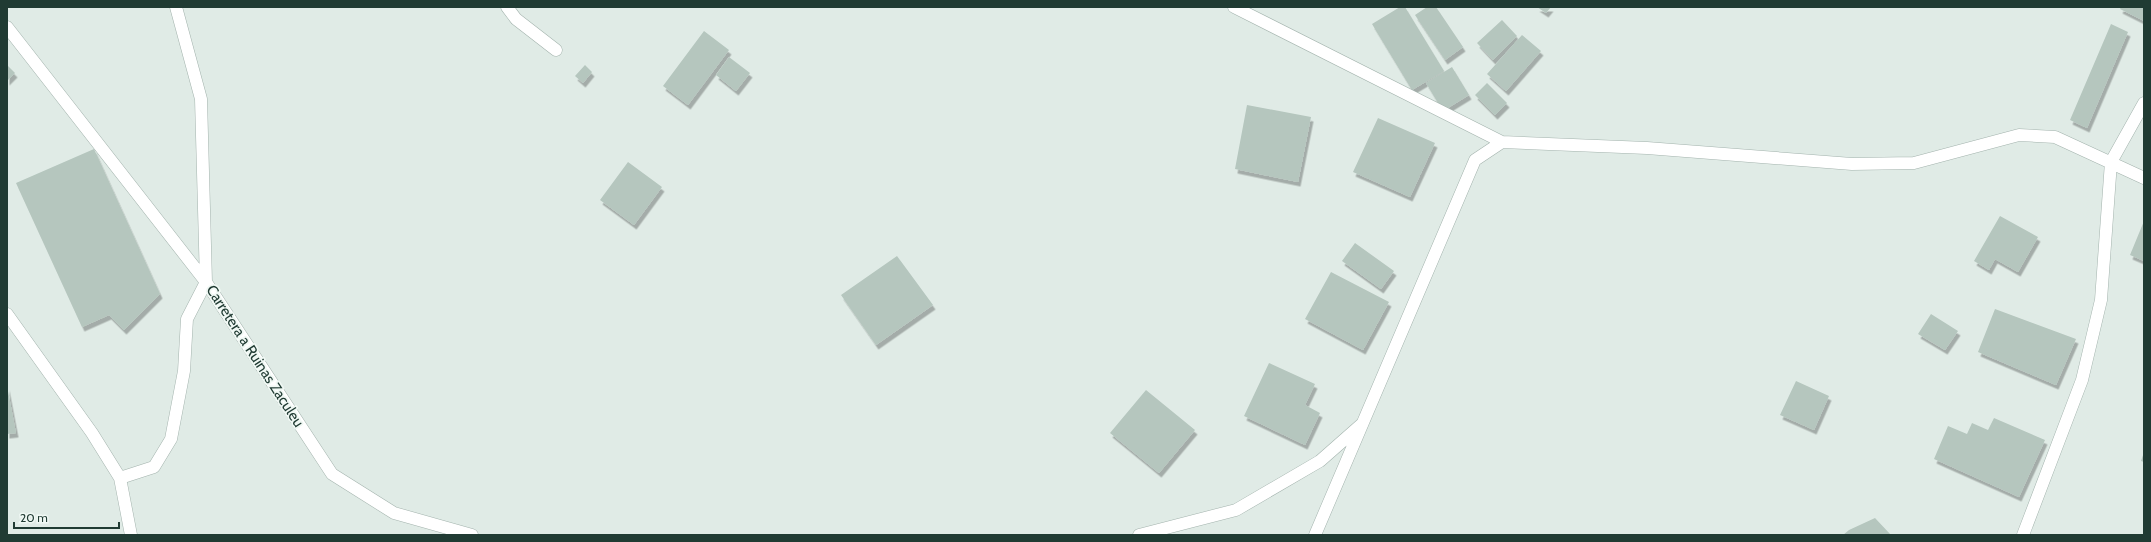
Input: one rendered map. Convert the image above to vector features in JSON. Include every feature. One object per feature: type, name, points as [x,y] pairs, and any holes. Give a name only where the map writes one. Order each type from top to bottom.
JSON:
[{"type":"street","name":"Carretera a Ruinas Zaculeu","points":[[176,7],[201,99],[206,282],[332,474],[394,513],[472,535]]},
{"type":"street","points":[[507,7],[516,18],[556,50]]},
{"type":"street","points":[[1234,7],[1502,142],[1647,148],[1860,164],[1914,163],[2020,135],[2055,137],[2144,178]]},
{"type":"street","points":[[7,27],[206,282],[187,319],[184,371],[171,440],[154,467],[120,478]]},
{"type":"street","points":[[2022,535],[2082,380],[2101,300],[2112,162],[2144,103]]},
{"type":"street","points":[[1315,535],[1475,160],[1502,142]]},
{"type":"street","points":[[7,314],[92,432],[120,478],[131,535]]},
{"type":"street","points":[[1140,535],[1236,510],[1320,461],[1364,422]]},
{"type":"building","points":[[1400,7],[1405,7],[1444,71],[1412,90],[1372,24]]},
{"type":"building","points":[[1427,7],[1436,7],[1463,47],[1445,60],[1415,15]]},
{"type":"building","points":[[1537,7],[1551,7],[1546,13]]},
{"type":"building","points":[[2121,7],[2144,7],[2144,21],[2120,9]]},
{"type":"building","points":[[1502,20],[1517,36],[1493,60],[1477,43]]},
{"type":"building","points":[[2111,24],[2128,32],[2087,128],[2070,120]]},
{"type":"building","points":[[704,31],[729,50],[688,105],[663,86]]},
{"type":"building","points":[[1522,35],[1541,51],[1506,91],[1487,74]]},
{"type":"building","points":[[729,57],[750,73],[736,91],[716,75]]},
{"type":"building","points":[[7,65],[15,73],[7,81]]},
{"type":"building","points":[[585,65],[592,72],[583,83],[575,76]]},
{"type":"building","points":[[1452,67],[1469,95],[1443,111],[1426,83]]},
{"type":"building","points":[[1487,83],[1507,103],[1495,115],[1475,95]]},
{"type":"building","points":[[1247,105],[1311,117],[1298,182],[1235,169]]},
{"type":"building","points":[[1378,118],[1435,143],[1410,197],[1353,172]]},
{"type":"building","points":[[94,149],[160,294],[124,330],[109,315],[82,327],[16,183]]},
{"type":"building","points":[[628,162],[662,187],[634,225],[600,200]]},
{"type":"building","points":[[2000,216],[2038,237],[2018,272],[1995,259],[1989,270],[1974,261]]},
{"type":"building","points":[[2144,221],[2144,261],[2130,255]]},
{"type":"building","points":[[1355,243],[1394,271],[1381,289],[1342,261]]},
{"type":"building","points":[[897,256],[933,305],[876,345],[841,295]]},
{"type":"building","points":[[1331,272],[1389,302],[1363,350],[1305,319]]},
{"type":"building","points":[[1995,309],[2076,339],[2056,385],[1978,352]]},
{"type":"building","points":[[1931,314],[1958,331],[1945,350],[1918,334]]},
{"type":"building","points":[[1269,363],[1315,384],[1305,405],[1320,413],[1305,445],[1244,416]]},
{"type":"building","points":[[1796,381],[1829,396],[1814,430],[1780,415]]},
{"type":"building","points":[[7,386],[16,433],[7,434]]},
{"type":"building","points":[[1146,390],[1195,430],[1159,473],[1110,433]]},
{"type":"building","points":[[1994,418],[2045,440],[2019,497],[1934,459],[1948,426],[1967,434],[1972,423],[1988,430]]},
{"type":"building","points":[[2144,452],[2144,462],[2141,461]]},
{"type":"building","points":[[1875,518],[1891,535],[1843,535],[1849,530]]}]
